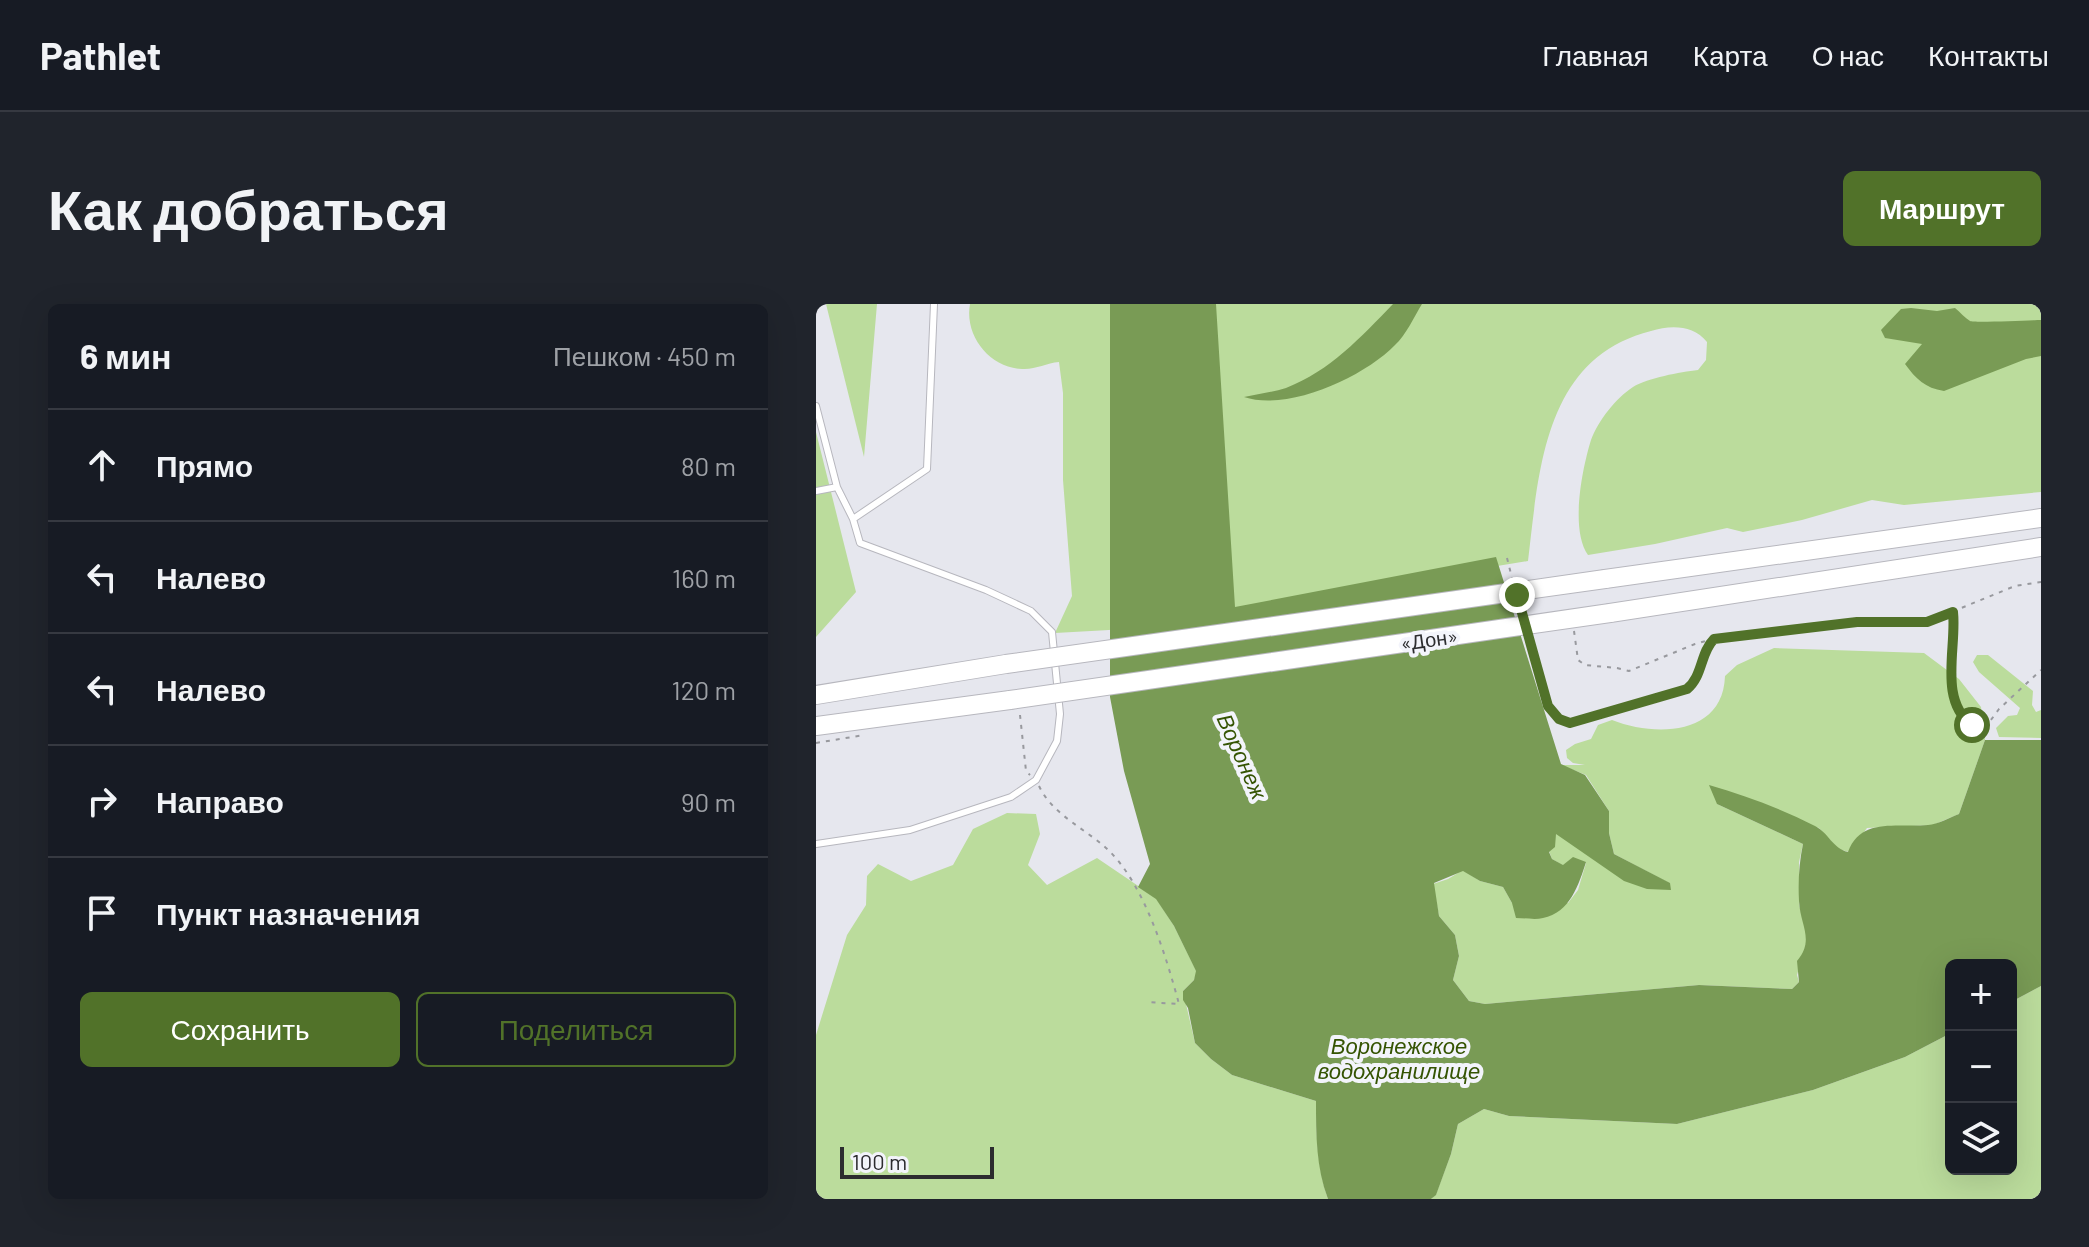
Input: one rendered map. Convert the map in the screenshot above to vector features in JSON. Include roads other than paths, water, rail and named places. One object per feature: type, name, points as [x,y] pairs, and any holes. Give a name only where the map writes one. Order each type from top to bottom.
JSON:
[{"type":"highway","name":"«Дон»","points":[[816,695],[1006,664],[2041,518]]},
{"type":"highway","name":"«Дон»","points":[[816,726],[1015,705],[2041,547]]},
{"type":"lane","points":[[853,519],[927,469],[934,304]]},
{"type":"lane","points":[[816,406],[837,487],[853,519],[860,543],[986,590],[1031,611],[1052,632],[1060,714],[1057,741],[1036,780],[1011,797],[910,830],[816,844]]},
{"type":"lane","points":[[816,491],[837,487]]},
{"type":"water","points":[[1110,304],[1216,304],[1235,607],[1496,557],[1561,764],[1585,775],[1609,811],[1609,833],[1614,854],[1670,883],[1671,890],[1647,889],[1624,881],[1556,834],[1555,847],[1549,852],[1552,859],[1563,865],[1573,857],[1586,862],[1567,904],[1552,915],[1537,919],[1516,918],[1503,887],[1480,881],[1463,871],[1434,883],[1439,916],[1455,935],[1459,956],[1453,980],[1469,1001],[1485,1004],[1699,985],[1792,989],[1799,982],[1797,961],[1806,939],[1799,894],[1803,844],[1717,804],[1709,785],[1802,820],[1820,829],[1838,847],[1848,852],[1862,833],[1871,829],[1932,824],[1959,814],[1985,740],[2041,740],[2041,986],[2017,999],[2017,959],[1945,959],[1945,1036],[1905,1057],[1813,1090],[1677,1124],[1509,1116],[1484,1109],[1458,1124],[1451,1154],[1436,1195],[1431,1199],[1328,1199],[1319,1163],[1316,1101],[1232,1075],[1195,1043],[1183,991],[1194,980],[1196,971],[1174,926],[1156,899],[1138,887],[1150,864],[1124,771],[1110,697]]},
{"type":"water","points":[[1393,304],[1422,304],[1399,341],[1365,369],[1303,396],[1282,400],[1244,397],[1286,388],[1317,372],[1344,352]]},
{"type":"water","points":[[1955,308],[1974,322],[2041,320],[2041,356],[1944,391],[1931,388],[1905,364],[1922,344],[1885,338],[1881,330],[1901,309],[1937,311]]},
{"type":"water label","name":"Воронеж","points":[[1243,756]]},
{"type":"water label","name":"Воронежское водохранилище","points":[[1399,1058]]}]
